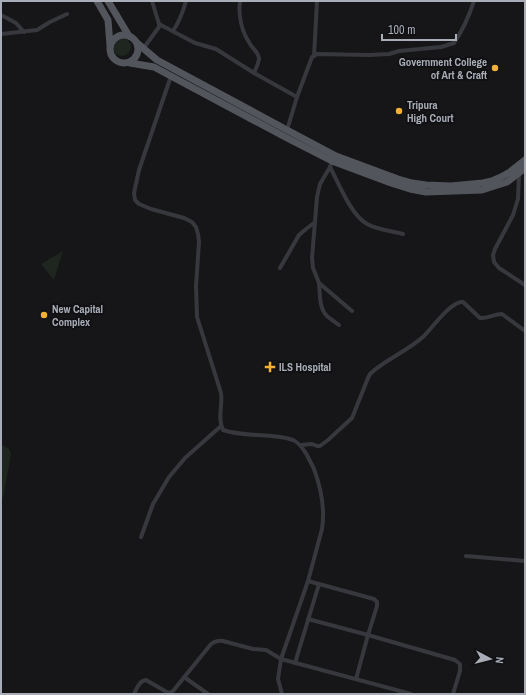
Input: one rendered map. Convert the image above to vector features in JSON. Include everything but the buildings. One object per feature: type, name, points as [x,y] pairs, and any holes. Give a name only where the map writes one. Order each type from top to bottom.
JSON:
[{"type":"main road","points":[[97,1],[108,20],[109,50],[110,55],[116,62],[154,67],[331,164],[410,189],[426,192],[482,190],[507,182],[525,168]]},
{"type":"main road","points":[[108,1],[130,36]]},
{"type":"main road","points":[[110,45],[112,41],[120,35],[125,34],[133,37],[140,46],[157,60],[336,156],[412,183],[426,185],[466,185],[483,183],[492,181],[510,172],[525,160]]},
{"type":"main road","points":[[130,63],[136,56],[140,46]]},
{"type":"street","points":[[140,46],[159,28],[152,1]]},
{"type":"street","points":[[173,31],[181,17],[186,1]]},
{"type":"street","points":[[240,1],[240,16],[244,33],[250,45],[258,54],[259,59],[254,73]]},
{"type":"street","points":[[287,130],[297,97],[312,57],[314,56],[317,1]]},
{"type":"street","points":[[314,56],[317,54],[389,54],[441,48],[454,44],[467,22],[474,1]]},
{"type":"street","points":[[1,34],[37,30],[54,19],[67,14]]},
{"type":"street","points":[[1,15],[16,23],[24,32]]},
{"type":"street","points":[[159,24],[195,43],[216,49],[254,73],[297,97]]},
{"type":"street","points":[[171,76],[139,170],[134,193],[135,200],[139,204],[151,209],[184,218],[192,222],[196,227],[199,242],[196,286],[197,317],[222,393],[220,418],[223,430],[231,433],[279,437],[294,440],[301,445],[314,468],[319,487],[323,514],[322,530],[308,581],[281,659],[278,679],[282,694]]},
{"type":"street","points":[[331,164],[320,184],[317,197],[312,258],[319,283],[321,305],[323,310],[326,315],[339,325]]},
{"type":"street","points":[[331,164],[347,200],[360,218],[373,226],[403,234]]},
{"type":"street","points":[[519,173],[518,199],[513,215],[493,255],[494,262],[499,268],[525,285]]},
{"type":"street","points":[[280,268],[299,235],[314,223]]},
{"type":"street","points":[[319,283],[352,311]]},
{"type":"street","points":[[301,445],[312,444],[320,446],[328,440],[352,418],[370,374],[423,337],[448,310],[457,303],[461,301],[463,302],[482,319],[493,315],[502,314],[525,331]]},
{"type":"street","points":[[141,537],[153,504],[169,477],[185,458],[221,426]]},
{"type":"street","points":[[466,556],[525,561]]},
{"type":"street","points":[[308,581],[374,599],[377,602],[356,679]]},
{"type":"street","points":[[295,663],[319,584]]},
{"type":"street","points":[[308,619],[455,660],[460,664],[460,671],[453,694]]},
{"type":"street","points":[[134,694],[142,680],[146,680],[165,692],[169,693],[173,691],[210,644],[215,641],[223,641],[252,649],[266,650],[281,659],[412,694]]},
{"type":"street","points":[[184,677],[208,694]]},
{"type":"shaded area","points":[[122,38],[128,41],[131,47],[128,53],[122,56],[116,53],[113,47],[116,41]]},
{"type":"shaded area","points":[[63,251],[54,280],[41,264]]},
{"type":"shaded area","points":[[1,444],[9,449],[11,454],[3,498],[1,496]]},
{"type":"place","name":"Government College of Art & Craft","points":[[495,68]]},
{"type":"place","name":"Tripura High Court","points":[[399,111]]},
{"type":"place","name":"New Capital Complex","points":[[44,315]]},
{"type":"place","name":"ILS Hospital","points":[[270,367]]}]
